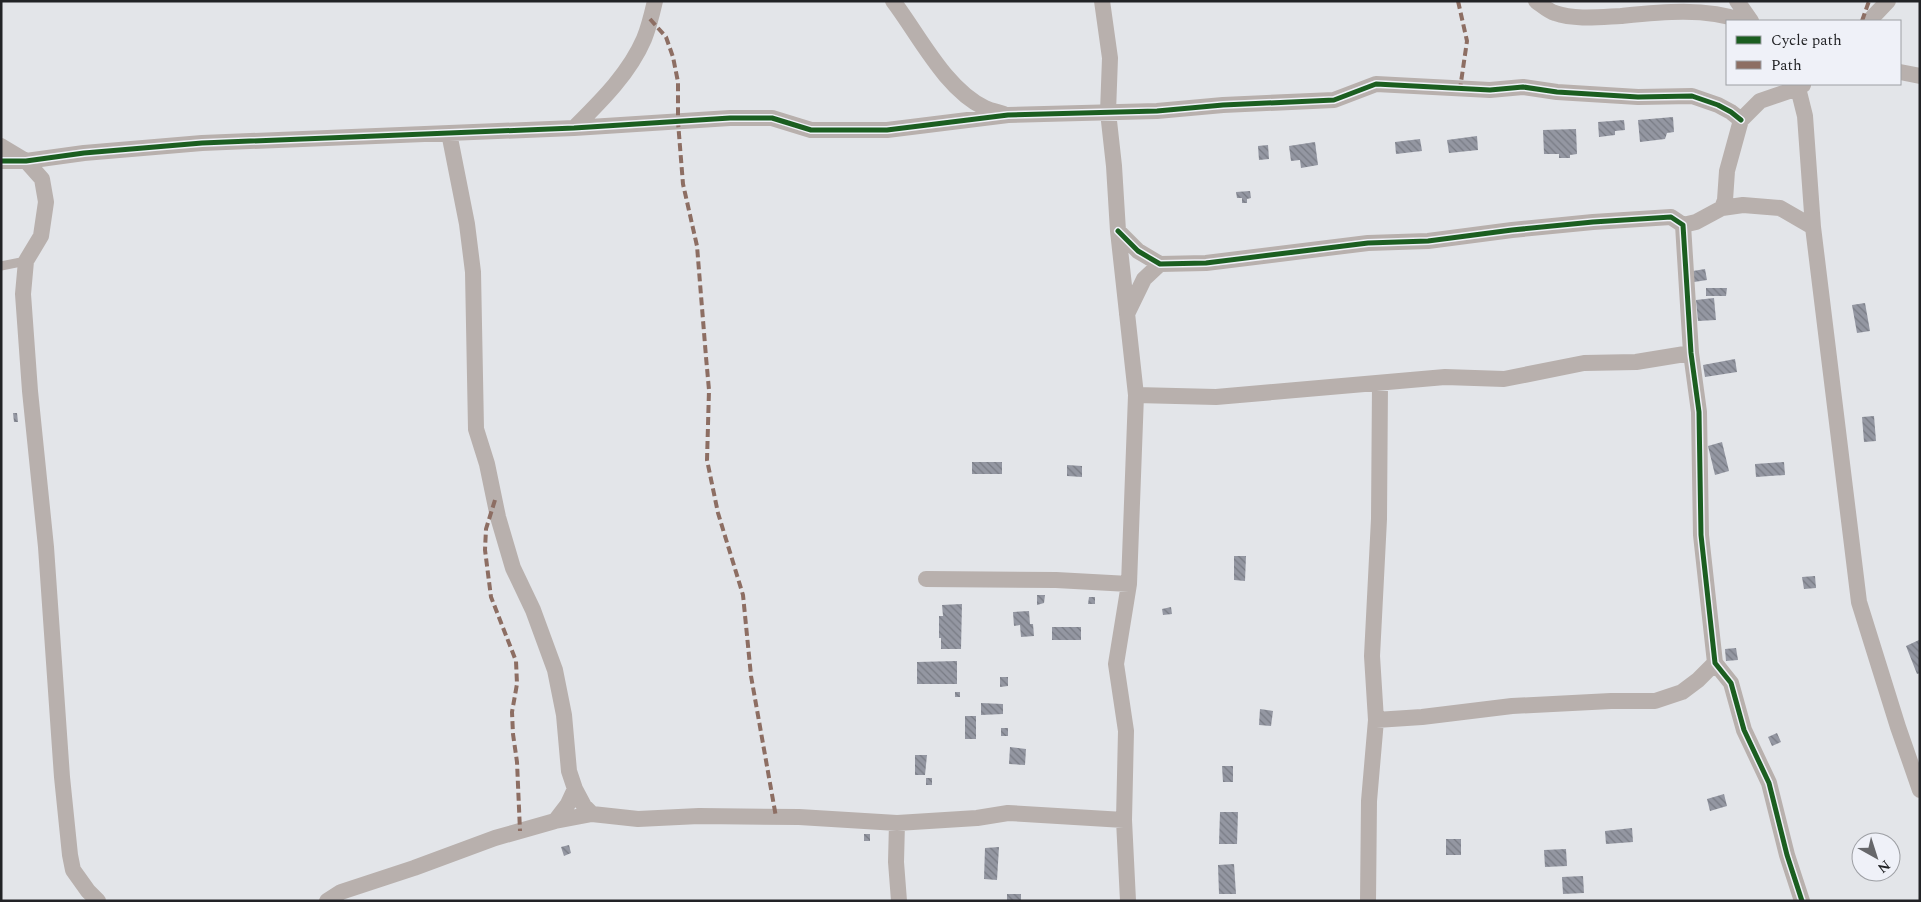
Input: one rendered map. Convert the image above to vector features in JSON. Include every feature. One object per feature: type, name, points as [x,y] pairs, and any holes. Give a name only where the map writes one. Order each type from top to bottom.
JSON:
[{"type":"street","points":[[574,128],[608,93],[631,61],[644,39],[655,1]]},
{"type":"street","points":[[892,1],[936,65],[965,94],[985,108],[1008,115]]},
{"type":"street","points":[[1102,1],[1110,58],[1108,112],[1118,231],[1136,394],[1129,584],[1116,664],[1126,732],[1124,820],[1128,901]]},
{"type":"street","points":[[1536,1],[1553,13],[1562,16],[1605,17],[1694,12],[1728,15],[1740,20]]},
{"type":"street","points":[[1737,1],[1750,20]]},
{"type":"street","points":[[1870,20],[1888,1]]},
{"type":"street","points":[[1901,72],[1920,76]]},
{"type":"street","points":[[1,162],[202,143],[574,128],[730,118],[772,118],[811,130],[887,130],[1008,115],[1157,111],[1223,105],[1334,100],[1376,84],[1490,90],[1524,87],[1557,92],[1638,97],[1692,96],[1731,112],[1741,120]]},
{"type":"street","points":[[1722,208],[1725,200],[1727,172],[1741,120],[1760,100],[1798,85],[1805,116],[1813,227],[1859,602],[1920,790]]},
{"type":"street","points":[[448,133],[467,224],[474,272],[476,429],[487,464],[498,517],[512,568],[533,610],[555,670],[564,715],[569,771],[574,788],[584,806],[592,814]]},
{"type":"street","points":[[1,146],[26,161],[42,179],[46,202],[41,236],[26,261],[24,294],[30,391],[46,547],[62,777],[70,855],[73,870],[88,891],[98,901]]},
{"type":"street","points":[[1118,231],[1138,251],[1160,264],[1206,263],[1368,243],[1428,242],[1512,230],[1593,222],[1671,217],[1683,225],[1696,222],[1722,208],[1743,205],[1780,208],[1813,227]]},
{"type":"street","points":[[1683,225],[1691,353],[1699,412],[1701,535],[1715,663],[1731,683],[1744,730],[1769,783],[1787,855],[1802,901]]},
{"type":"street","points":[[1127,314],[1144,279],[1160,264]]},
{"type":"street","points":[[1136,394],[1216,397],[1445,377],[1504,379],[1584,363],[1636,362],[1691,353]]},
{"type":"street","points":[[1368,901],[1369,801],[1376,720],[1372,656],[1380,519],[1380,384]]},
{"type":"street","points":[[926,578],[1056,580],[1129,584]]},
{"type":"street","points":[[1376,720],[1422,717],[1512,706],[1611,701],[1655,702],[1682,692],[1698,680],[1715,663]]},
{"type":"street","points":[[555,821],[568,804],[574,788]]},
{"type":"street","points":[[327,901],[341,892],[414,868],[495,838],[555,821],[592,814],[638,819],[699,816],[791,817],[898,823],[977,818],[1008,813],[1124,820]]},
{"type":"street","points":[[898,823],[896,862],[899,901]]},
{"type":"lane","points":[[1,266],[26,261]]},
{"type":"building","points":[[1673,117],[1674,132],[1667,133],[1665,139],[1640,142],[1638,120]]},
{"type":"building","points":[[1624,120],[1625,130],[1615,131],[1615,135],[1599,137],[1598,122]]},
{"type":"building","points":[[1576,129],[1577,154],[1570,155],[1570,158],[1559,158],[1559,154],[1544,154],[1543,130]]},
{"type":"building","points":[[1477,136],[1478,150],[1449,153],[1447,140]]},
{"type":"building","points":[[1420,139],[1422,151],[1396,154],[1395,142]]},
{"type":"building","points":[[1315,142],[1318,165],[1301,168],[1300,160],[1291,161],[1289,146]]},
{"type":"building","points":[[1268,145],[1269,159],[1259,160],[1258,146]]},
{"type":"building","points":[[1250,191],[1251,198],[1247,199],[1247,203],[1242,203],[1242,198],[1237,198],[1236,192]]},
{"type":"building","points":[[1705,269],[1707,280],[1694,282],[1693,271]]},
{"type":"building","points":[[1706,288],[1727,288],[1726,296],[1706,296]]},
{"type":"building","points":[[1714,298],[1716,320],[1698,321],[1696,300]]},
{"type":"building","points":[[1865,303],[1870,331],[1857,333],[1852,305]]},
{"type":"building","points":[[1735,359],[1737,372],[1705,377],[1703,365]]},
{"type":"building","points":[[13,413],[17,413],[18,422],[14,422]]},
{"type":"building","points":[[1874,416],[1876,441],[1864,442],[1862,417]]},
{"type":"building","points":[[1722,442],[1729,471],[1715,475],[1708,446]]},
{"type":"building","points":[[972,462],[1002,462],[1002,474],[972,474]]},
{"type":"building","points":[[1784,462],[1785,475],[1756,477],[1755,464]]},
{"type":"building","points":[[1067,465],[1082,466],[1082,477],[1067,476]]},
{"type":"building","points":[[1234,556],[1246,556],[1245,581],[1234,580]]},
{"type":"building","points":[[1815,576],[1816,588],[1804,589],[1802,577]]},
{"type":"building","points":[[1037,595],[1045,595],[1044,603],[1037,605]]},
{"type":"building","points":[[1089,597],[1095,597],[1095,604],[1088,604]]},
{"type":"building","points":[[962,604],[961,649],[941,649],[939,616],[943,616],[942,605]]},
{"type":"building","points":[[1171,607],[1172,614],[1163,615],[1162,609]]},
{"type":"building","points":[[1029,611],[1030,624],[1033,624],[1034,636],[1021,637],[1020,625],[1014,626],[1013,612]]},
{"type":"building","points":[[1052,627],[1081,627],[1081,640],[1052,640]]},
{"type":"building","points":[[1919,640],[1920,673],[1917,674],[1906,646]]},
{"type":"building","points":[[1736,648],[1738,660],[1726,661],[1725,649]]},
{"type":"building","points":[[957,661],[957,684],[917,684],[917,662]]},
{"type":"building","points":[[1000,677],[1008,677],[1008,686],[1000,687]]},
{"type":"building","points":[[955,692],[960,692],[960,697],[955,697]]},
{"type":"building","points":[[981,703],[1003,704],[1003,714],[981,715]]},
{"type":"building","points":[[1260,709],[1273,711],[1271,726],[1259,725]]},
{"type":"building","points":[[965,716],[976,716],[976,739],[965,739]]},
{"type":"building","points":[[1001,728],[1008,728],[1008,736],[1001,736]]},
{"type":"building","points":[[1777,733],[1781,742],[1772,746],[1768,737]]},
{"type":"building","points":[[1010,747],[1026,749],[1025,765],[1009,764]]},
{"type":"building","points":[[915,755],[927,755],[925,775],[915,775]]},
{"type":"building","points":[[1222,766],[1233,766],[1233,782],[1223,782]]},
{"type":"building","points":[[926,778],[932,778],[932,785],[926,785]]},
{"type":"building","points":[[1724,794],[1727,806],[1710,811],[1707,799]]},
{"type":"building","points":[[1220,812],[1238,812],[1237,844],[1219,844]]},
{"type":"building","points":[[1632,828],[1633,842],[1606,844],[1605,831]]},
{"type":"building","points":[[864,834],[870,834],[870,841],[864,841]]},
{"type":"building","points":[[1446,839],[1461,839],[1461,855],[1446,855]]},
{"type":"building","points":[[569,845],[571,853],[564,856],[561,847]]},
{"type":"building","points":[[999,847],[997,880],[984,879],[985,848]]},
{"type":"building","points":[[1566,849],[1567,866],[1545,867],[1544,850]]},
{"type":"building","points":[[1234,864],[1236,894],[1219,894],[1218,865]]},
{"type":"building","points":[[1583,876],[1584,893],[1563,894],[1562,877]]},
{"type":"building","points":[[1007,894],[1021,894],[1021,901],[1007,901]]},
{"type":"marked path","points":[[1458,1],[1467,41],[1460,89]]},
{"type":"marked path","points":[[1862,20],[1869,1]]},
{"type":"marked path","points":[[650,19],[666,37],[673,57],[678,82],[678,122],[683,184],[697,246],[709,390],[707,460],[718,513],[743,595],[751,676],[776,817]]},
{"type":"marked path","points":[[495,500],[486,529],[485,550],[491,597],[516,661],[517,684],[512,712],[517,762],[520,831]]},
{"type":"cycle path","points":[[1,161],[26,161],[84,153],[202,143],[574,128],[730,118],[772,118],[811,130],[887,130],[1008,115],[1157,111],[1223,105],[1334,100],[1376,84],[1490,90],[1523,87],[1557,92],[1638,97],[1692,96],[1718,105],[1741,120]]},
{"type":"cycle path","points":[[1118,231],[1138,251],[1160,264],[1206,263],[1368,243],[1428,241],[1593,222],[1671,217],[1683,225],[1691,353],[1699,412],[1701,535],[1715,663],[1731,683],[1744,730],[1769,783],[1787,855],[1802,901]]}]
